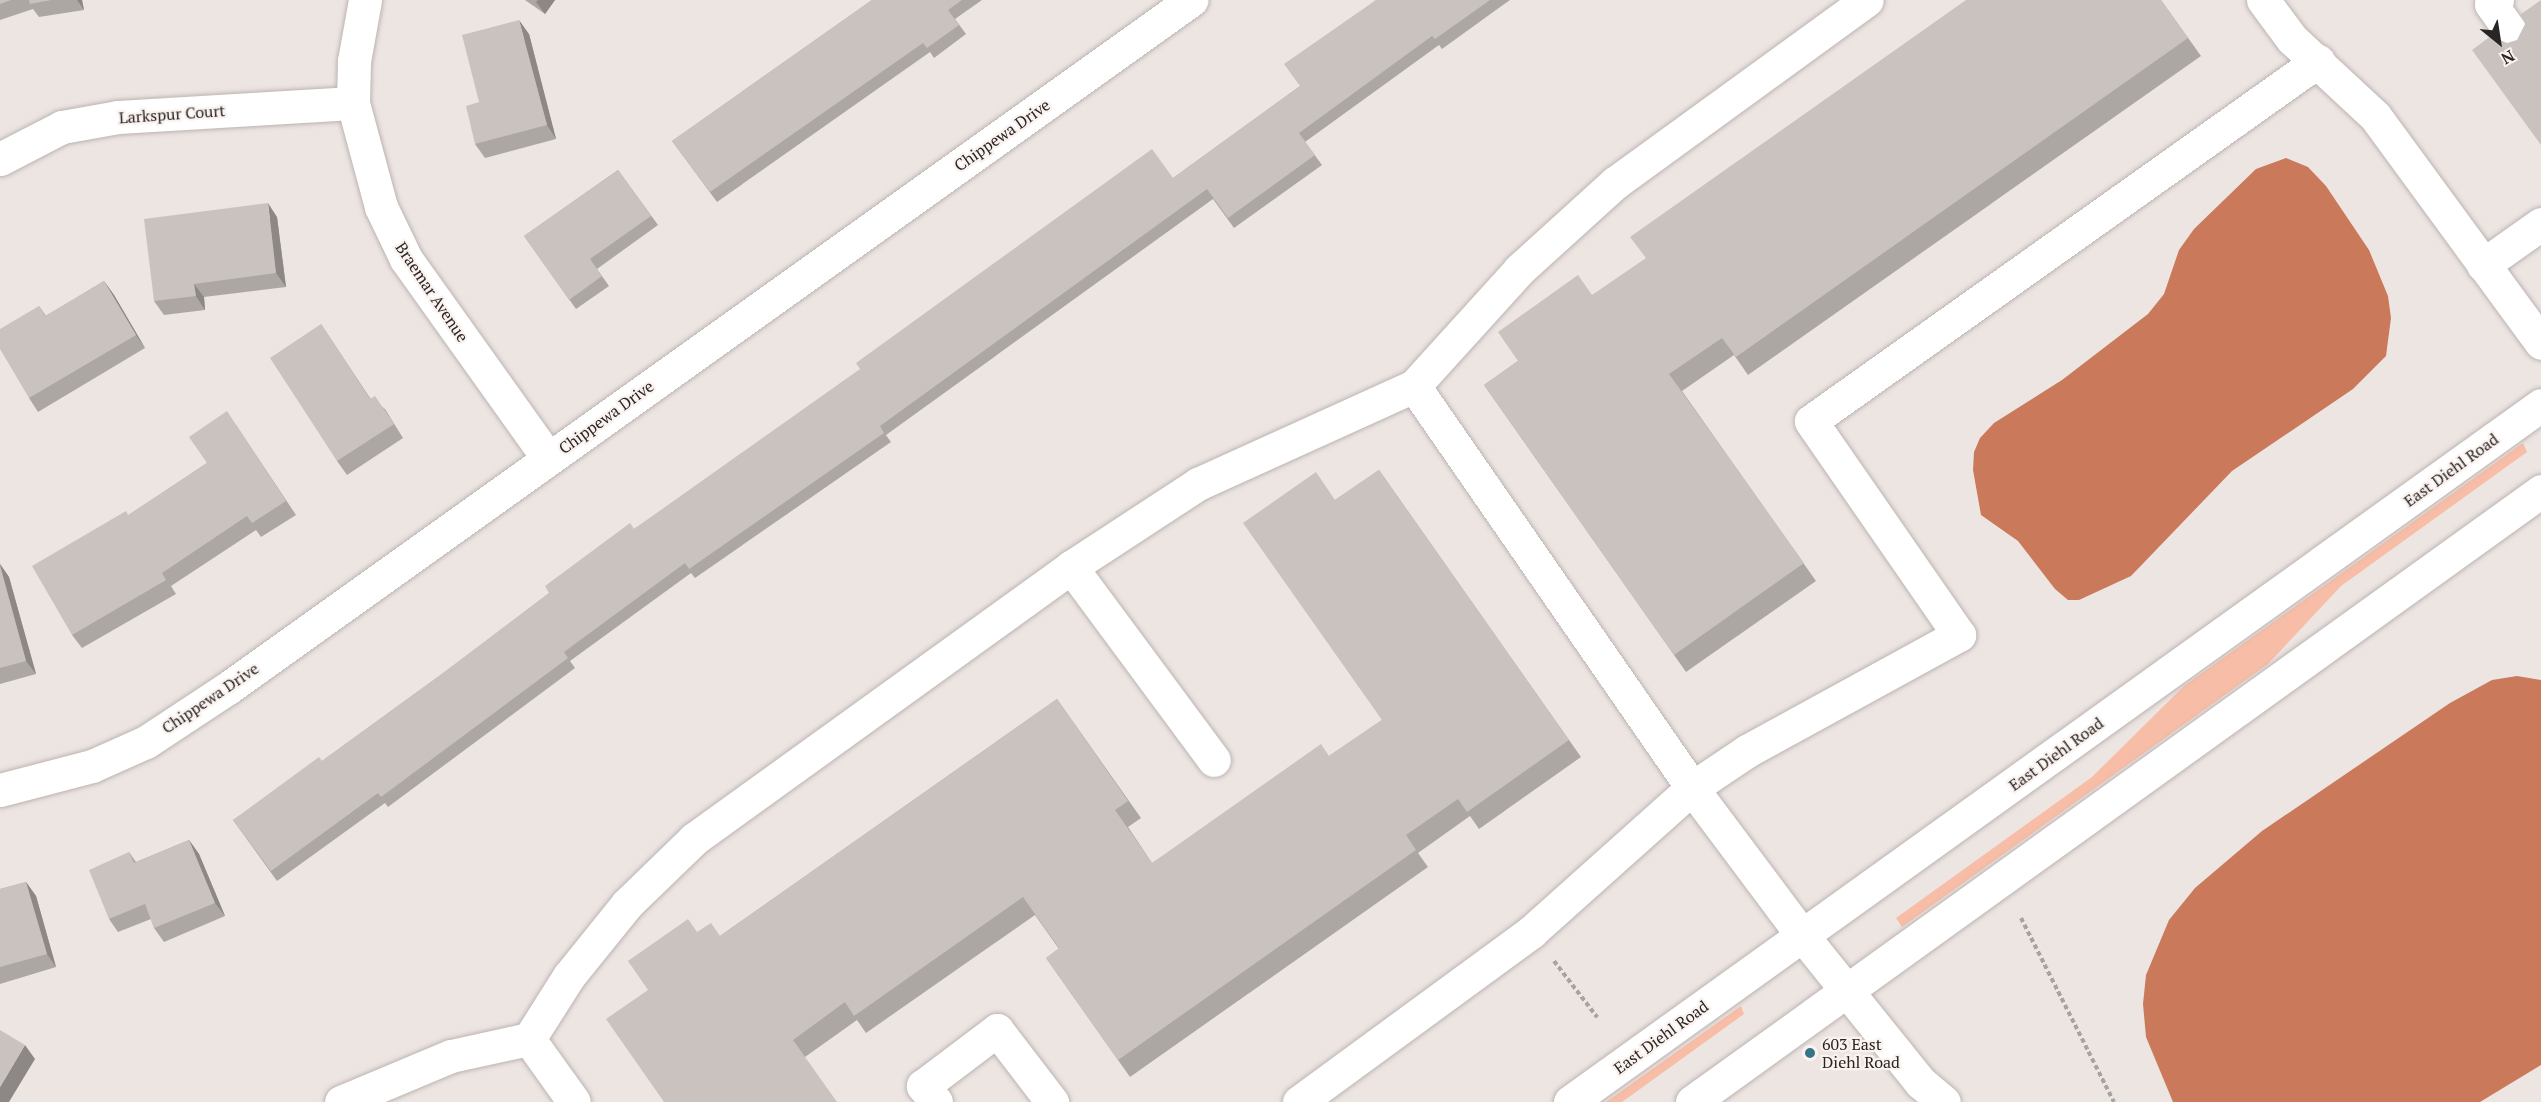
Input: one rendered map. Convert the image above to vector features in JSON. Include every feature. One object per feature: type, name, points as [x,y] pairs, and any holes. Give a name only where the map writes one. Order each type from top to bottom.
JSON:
[{"type":"street","name":"Braemar Avenue","points":[[365,0],[354,61],[353,103],[381,207],[406,259],[548,458]]},
{"type":"street","name":"Chippewa Drive","points":[[0,790],[92,766],[146,742],[228,688],[1191,0]]},
{"type":"street","points":[[341,1102],[452,1056],[529,1040],[569,976],[627,904],[694,839],[1071,567],[1198,484],[1414,386],[1519,270],[1615,183],[1868,0]]},
{"type":"street","points":[[2263,0],[2292,39],[2375,116],[2541,343]]},
{"type":"street","points":[[2497,0],[2491,4],[2518,42]]},
{"type":"street","points":[[1299,1102],[1531,932],[1692,788],[1747,751],[1959,634],[1811,421],[2318,62]]},
{"type":"street","name":"Larkspur Court","points":[[0,159],[62,127],[118,117],[353,103]]},
{"type":"street","points":[[2483,265],[2541,224]]},
{"type":"street","points":[[1414,386],[1692,788],[1802,935],[1920,1082],[1944,1102]]},
{"type":"street","name":"East Diehl Road","points":[[1570,1102],[2541,405]]},
{"type":"street","points":[[1692,1102],[2541,491]]},
{"type":"street","points":[[1071,567],[1214,760]]},
{"type":"street","points":[[936,1102],[923,1086],[997,1030],[1052,1102]]},
{"type":"street","points":[[529,1040],[574,1102]]},
{"type":"path","points":[[2021,918],[2114,1102]]},
{"type":"path","points":[[1546,951],[1597,1017]]},
{"type":"shaded area","points":[[2286,158],[2308,167],[2326,186],[2369,250],[2388,296],[2391,318],[2386,356],[2353,389],[2232,471],[2131,576],[2079,600],[2068,600],[2055,589],[2018,541],[1981,515],[1973,470],[1974,452],[1980,438],[1994,423],[2062,380],[2148,314],[2164,294],[2179,250],[2194,229],[2256,169]]},
{"type":"shaded area","points":[[2523,443],[2527,452],[2341,586],[2268,664],[1902,927],[1896,918],[2092,777],[2184,686]]},
{"type":"shaded area","points":[[2517,676],[2541,680],[2541,1065],[2480,1102],[2173,1102],[2146,1037],[2143,1004],[2146,975],[2169,920],[2195,888],[2262,831],[2450,703],[2492,680]]},
{"type":"shaded area","points":[[1741,1006],[1744,1014],[1622,1102],[1606,1102]]},
{"type":"building","points":[[29,0],[51,0],[30,4]]},
{"type":"building","points":[[872,0],[962,0],[948,10],[959,25],[927,48],[923,43],[710,192],[672,141]]},
{"type":"building","points":[[1376,0],[1490,0],[1435,39],[1432,36],[1299,133],[1315,155],[1228,218],[1207,189],[880,426],[884,433],[689,569],[685,563],[564,652],[568,658],[381,797],[378,793],[271,871],[233,820],[319,757],[322,761],[446,671],[549,593],[545,586],[630,523],[634,529],[860,369],[856,363],[1152,149],[1173,178],[1300,86],[1284,64]]},
{"type":"building","points":[[1966,0],[2161,0],[2188,38],[1736,357],[1722,338],[1669,374],[1804,563],[1674,655],[1484,385],[1518,361],[1498,332],[1578,275],[1592,295],[1646,258],[1630,237]]},
{"type":"building","points":[[2541,0],[2541,145],[2472,50],[2491,36],[2507,43],[2517,40],[2525,24],[2521,14]]},
{"type":"building","points":[[519,20],[547,125],[475,144],[466,106],[479,102],[462,35]]},
{"type":"building","points":[[618,170],[651,216],[590,259],[602,276],[569,300],[524,236]]},
{"type":"building","points":[[268,203],[276,273],[194,284],[196,296],[154,301],[144,219]]},
{"type":"building","points":[[104,281],[136,335],[29,398],[0,349],[0,329],[39,306],[45,316]]},
{"type":"building","points":[[321,324],[370,399],[375,396],[394,424],[337,461],[270,358]]},
{"type":"building","points":[[227,411],[286,501],[252,523],[247,516],[162,573],[166,580],[72,635],[32,566],[126,511],[128,515],[207,463],[189,437]]},
{"type":"building","points":[[1379,470],[1569,740],[1467,812],[1458,799],[1406,835],[1416,850],[1118,1060],[1046,958],[1059,948],[1023,897],[854,1016],[845,1002],[793,1040],[837,1102],[664,1102],[606,1019],[648,990],[628,961],[688,919],[697,932],[711,923],[720,936],[1057,699],[1128,801],[1115,810],[1152,863],[1321,744],[1329,756],[1382,720],[1243,523],[1316,472],[1335,500]]},
{"type":"building","points":[[0,566],[26,661],[0,668]]},
{"type":"building","points":[[189,840],[215,903],[154,928],[145,904],[109,919],[89,870],[129,852],[134,863]]},
{"type":"building","points":[[26,882],[47,954],[0,967],[0,889]]},
{"type":"building","points":[[0,1030],[25,1045],[0,1087]]},
{"type":"place","name":"603 East Diehl Road","points":[[1810,1053]]}]
